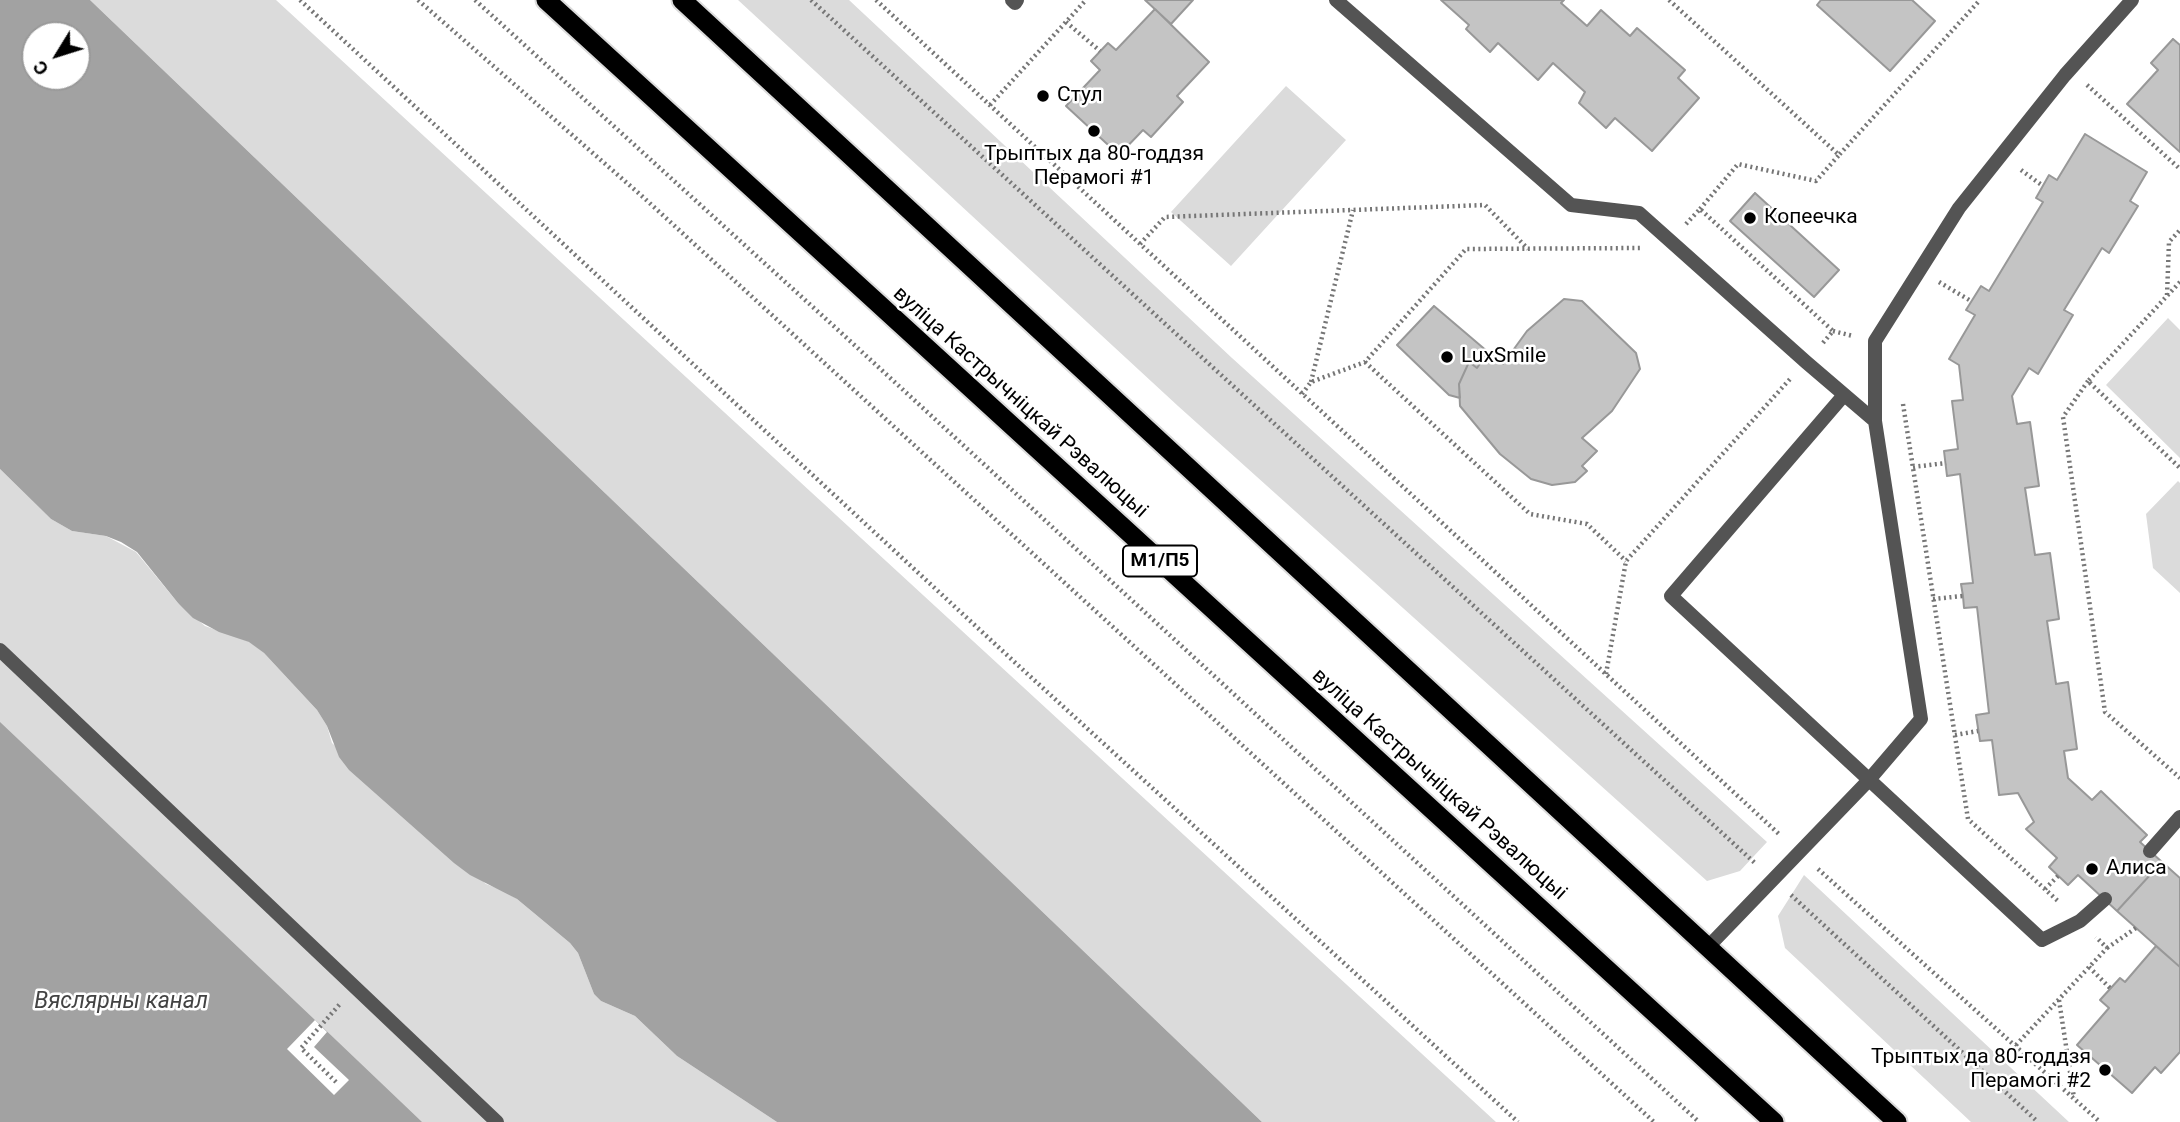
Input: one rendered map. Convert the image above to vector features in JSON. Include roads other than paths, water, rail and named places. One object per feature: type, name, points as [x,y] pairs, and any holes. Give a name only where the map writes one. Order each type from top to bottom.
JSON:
[{"type":"highway","name":"вуліца Кастрычніцкай Рэвалюцыі","points":[[546,0],[1774,1122]]},
{"type":"highway","points":[[682,0],[1897,1122]]},
{"type":"lane","points":[[1012,0],[1015,3],[1017,0]]},
{"type":"lane","points":[[1336,0],[1571,205],[1639,213],[1875,421]]},
{"type":"lane","points":[[1707,948],[1868,781],[1920,719],[1875,421],[1875,341],[1959,208],[2065,75],[2132,0]]},
{"type":"lane","points":[[1844,395],[1671,596],[2042,940],[2080,921],[2105,899]]},
{"type":"lane","points":[[0,650],[496,1122]]},
{"type":"lane","points":[[2150,851],[2180,817]]},
{"type":"water","points":[[0,0],[90,0],[1262,1122],[777,1122],[677,1056],[635,1016],[601,1001],[594,994],[578,953],[570,943],[517,899],[470,875],[454,863],[349,770],[339,757],[327,726],[317,710],[264,653],[249,642],[219,632],[193,618],[137,552],[106,536],[72,531],[51,519],[0,469]]},
{"type":"water","name":"Вяслярны канал","points":[[0,722],[315,1020],[422,1122],[0,1122]]},
{"type":"place","name":"Стул","points":[[1043,96]]},
{"type":"place","name":"Трыптых да 80-годдзя Перамогі #1","points":[[1094,131]]},
{"type":"place","name":"Копеечка","points":[[1750,218]]},
{"type":"place","name":"LuxSmile","points":[[1447,357]]},
{"type":"place","name":"Алиса","points":[[2092,869]]},
{"type":"place","name":"Трыптых да 80-годдзя Перамогі #2","points":[[2105,1070]]}]
